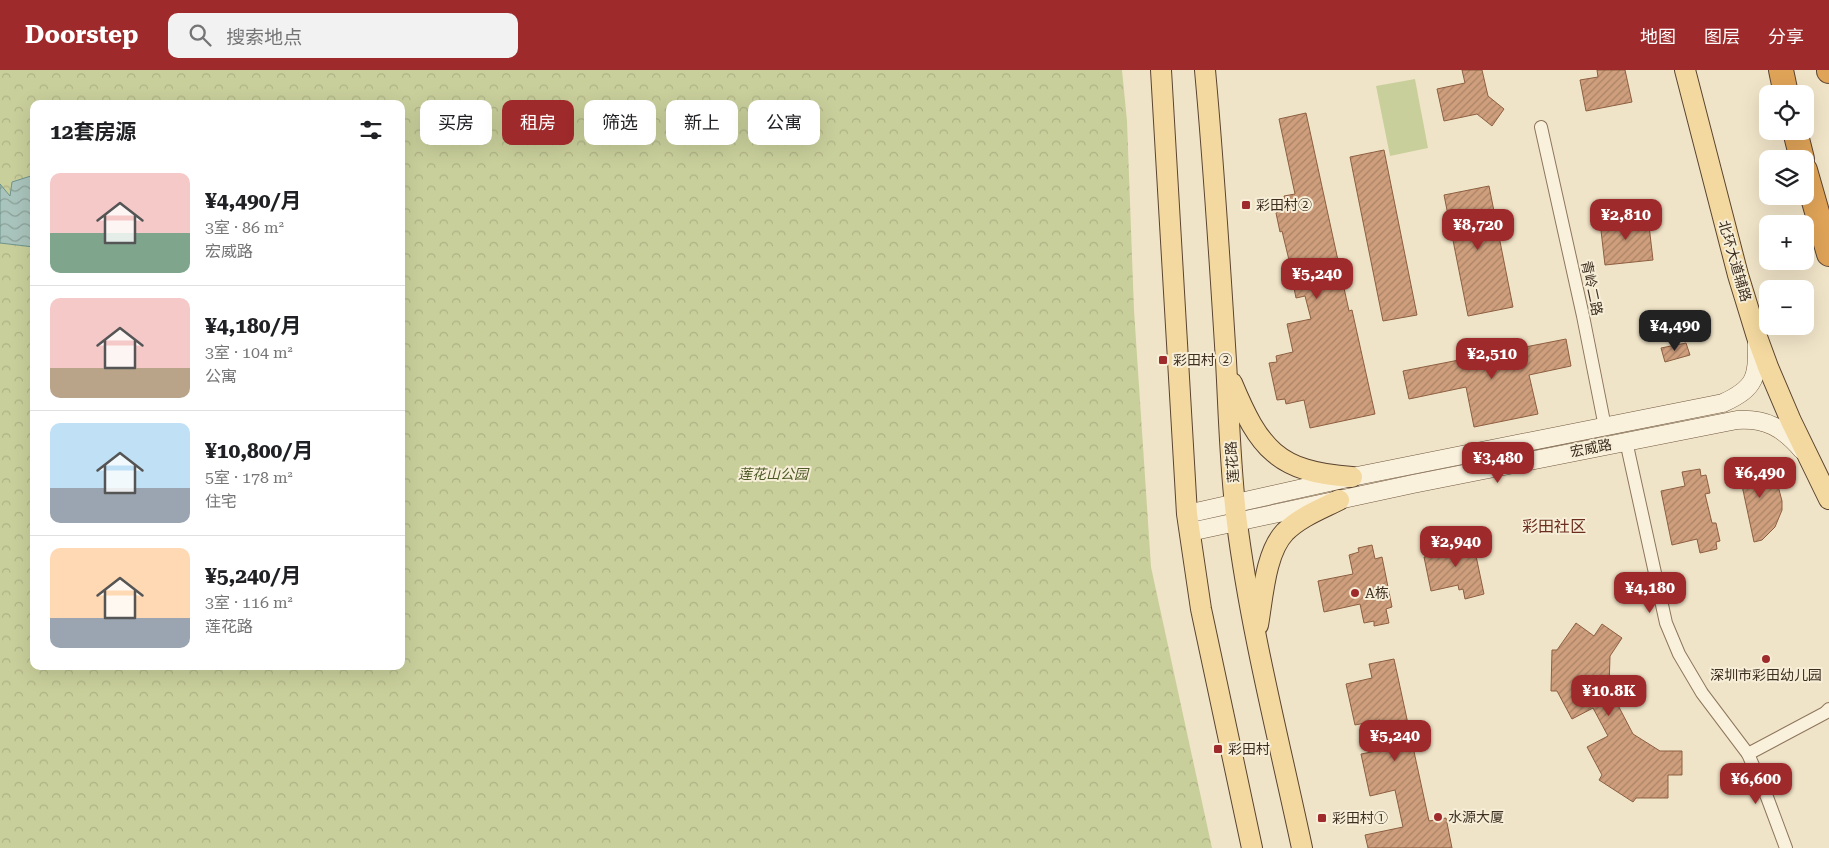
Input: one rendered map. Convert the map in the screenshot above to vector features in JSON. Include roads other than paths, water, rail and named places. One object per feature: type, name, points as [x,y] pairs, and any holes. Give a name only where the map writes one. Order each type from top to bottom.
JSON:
[{"type":"highway","points":[[1781,70],[1784,85]]},
{"type":"highway","points":[[1814,202],[1829,254]]},
{"type":"main road","points":[[1160,70],[1188,523],[1201,609],[1252,848]]},
{"type":"main road","name":"莲花路","points":[[1206,70],[1236,513],[1244,573],[1256,634],[1302,848]]},
{"type":"main road","name":"北环大道辅路","points":[[1685,70],[1738,275],[1757,338],[1774,382],[1829,499]]},
{"type":"main road","points":[[1226,368],[1243,409],[1255,431],[1281,459],[1314,472],[1331,476],[1352,477]]},
{"type":"main road","points":[[1256,634],[1266,576],[1278,542],[1299,521],[1339,500]]},
{"type":"street","name":"青岭二路","points":[[1541,127],[1584,316],[1605,427]]},
{"type":"street","name":"宏威路","points":[[1236,513],[1352,477],[1717,405],[1749,388],[1756,370],[1757,338]]},
{"type":"street","name":"宏威路","points":[[1188,523],[1236,513],[1339,500],[1709,424],[1752,419],[1765,422],[1782,431],[1794,440],[1807,455]]},
{"type":"street","points":[[1626,441],[1666,624],[1679,654],[1702,692],[1748,754],[1786,848]]},
{"type":"street","points":[[1748,754],[1826,713],[1829,709]]},
{"type":"water","points":[[30,176],[30,247],[0,243],[0,184],[10,196],[12,182]]},
{"type":"place","name":"彩田村②","points":[[1246,205]]},
{"type":"place","name":"彩田村 ②","points":[[1163,360]]},
{"type":"place","name":"A栋","points":[[1355,593]]},
{"type":"place","name":"深圳市彩田幼儿园","points":[[1766,659]]},
{"type":"place","name":"彩田村","points":[[1218,749]]},
{"type":"place","name":"水源大厦","points":[[1438,817]]},
{"type":"place","name":"彩田村①","points":[[1322,818]]},
{"type":"district","name":"彩田社区","points":[[1554,526]]},
{"type":"park label","name":"莲花山公园","points":[[773,474]]}]
